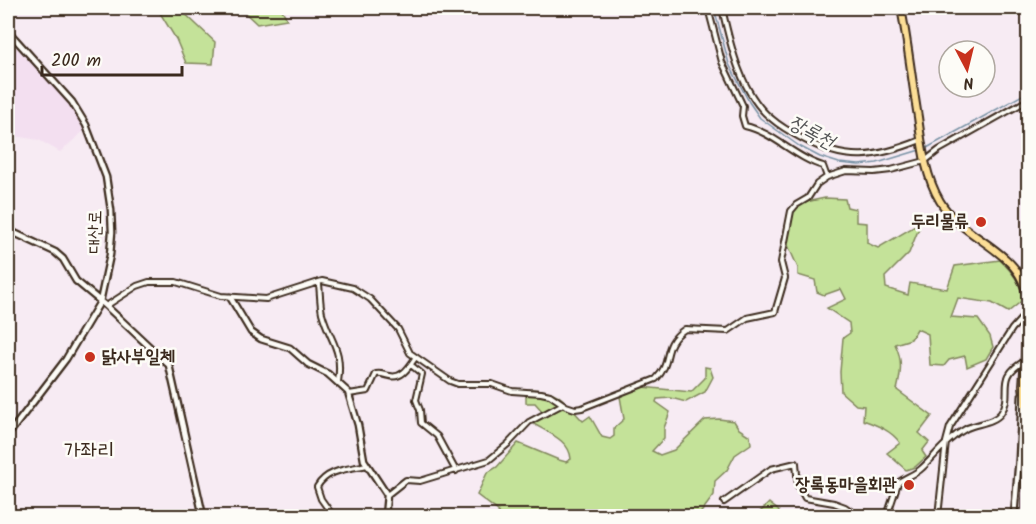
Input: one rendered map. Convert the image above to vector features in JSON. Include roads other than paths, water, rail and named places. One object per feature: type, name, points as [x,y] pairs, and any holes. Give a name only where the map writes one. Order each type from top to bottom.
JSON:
[{"type":"main road","points":[[901,8],[925,159],[936,193],[950,215],[965,229],[1000,252],[1018,272],[1026,288],[1029,310],[1023,386],[1029,424]]},
{"type":"main road","points":[[1025,405],[1029,414]]},
{"type":"street","points":[[708,8],[722,62],[744,110],[742,116],[745,126],[805,159],[823,166],[827,177]]},
{"type":"street","points":[[722,8],[730,44],[746,84],[766,114],[792,133],[819,147],[836,153],[856,156],[884,153],[922,141]]},
{"type":"street","name":"대산로","points":[[8,31],[72,102],[86,125],[99,155],[108,189],[112,232],[110,255],[100,302],[66,359],[8,435]]},
{"type":"street","points":[[106,306],[137,286],[163,280],[230,297],[266,298],[319,284],[322,281],[352,288],[370,299],[398,328],[405,346],[416,357],[450,381],[458,384],[492,384],[512,391],[541,393],[550,395],[575,409],[582,408],[656,379],[662,372],[670,341],[685,330],[728,331],[747,318],[775,312],[784,278],[781,262],[791,210],[808,198],[817,183],[846,171],[891,170],[925,159],[1029,100]]},
{"type":"street","points":[[8,230],[56,252],[76,281],[169,365],[202,516]]},
{"type":"street","points":[[319,284],[322,312],[338,348],[338,382]]},
{"type":"street","points":[[230,297],[252,332],[261,339],[290,348],[308,364],[317,367],[338,382],[349,394],[367,465],[387,495],[384,516]]},
{"type":"street","points":[[938,516],[946,442],[950,427],[1012,329],[1029,310]]},
{"type":"street","points":[[349,394],[368,391],[376,374],[397,376],[402,374],[416,357]]},
{"type":"street","points":[[887,516],[898,483],[921,469],[946,442],[968,428],[989,421],[1000,414],[1005,402],[1006,382],[1010,372],[1025,360]]},
{"type":"street","points":[[411,365],[422,374],[416,400],[421,423],[437,435],[456,471]]},
{"type":"street","points":[[1014,516],[1023,386]]},
{"type":"street","points":[[387,495],[406,480],[420,481],[489,460],[530,422],[563,404]]},
{"type":"street","points":[[1020,455],[1029,447]]},
{"type":"street","points":[[724,502],[771,469],[796,463],[798,486],[805,498],[834,503],[858,516]]},
{"type":"street","points":[[333,516],[318,492],[317,487],[321,480],[337,471],[367,465]]},
{"type":"waterway","name":"장록천","points":[[714,8],[729,64],[749,102],[760,118],[799,146],[820,157],[839,163],[859,165],[877,163],[920,150]]},
{"type":"waterway","name":"장록천","points":[[925,149],[1028,92]]},
{"type":"place","name":"두리물류","points":[[981,222]]},
{"type":"place","name":"닭사부일체","points":[[90,357]]},
{"type":"place","name":"장록동마을회관","points":[[909,485]]},
{"type":"district","name":"가좌리","points":[[89,451]]}]
